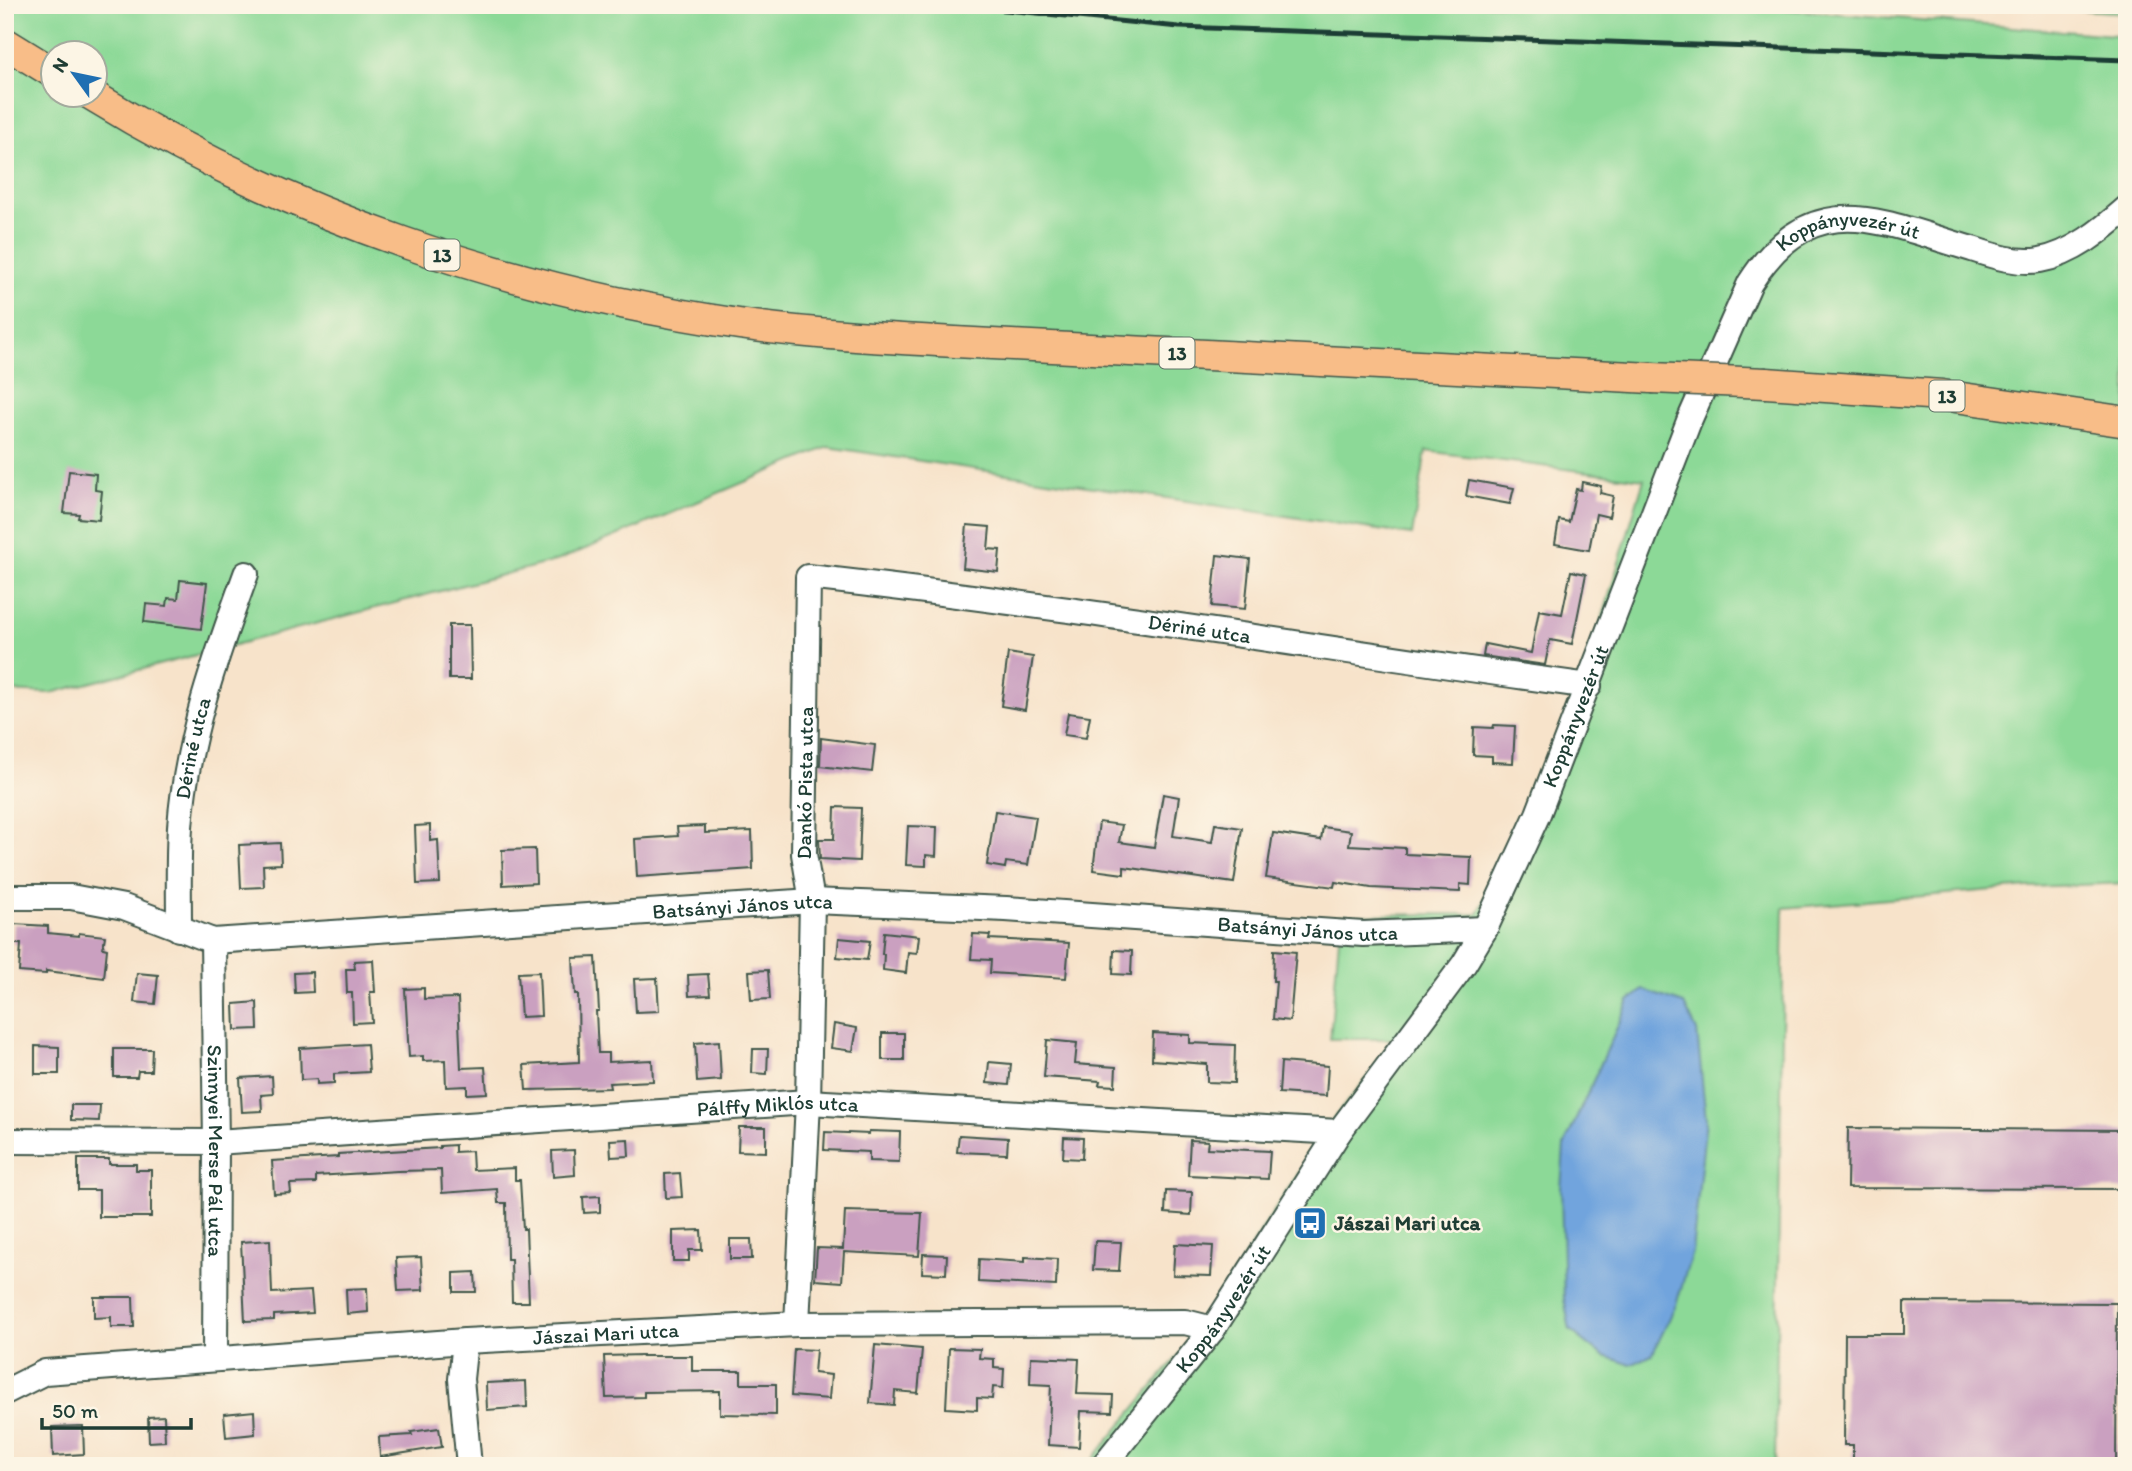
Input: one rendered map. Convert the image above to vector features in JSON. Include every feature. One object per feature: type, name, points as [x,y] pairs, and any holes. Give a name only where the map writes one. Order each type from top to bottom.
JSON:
[{"type":"main road","points":[[5,43],[38,63]]},
{"type":"main road","name":"13","points":[[108,105],[215,164],[308,206],[403,242],[534,282],[628,304],[738,324],[821,334],[954,342],[1766,383],[1942,395],[2127,422]]},
{"type":"street","name":"Koppányvezér út","points":[[1103,1466],[1213,1329],[1339,1132],[1464,964],[1485,929],[1538,814],[1689,421],[1750,283],[1763,262],[1781,243],[1800,230],[1820,221],[1841,218],[1861,219],[1991,255],[2022,261],[2041,260],[2088,239],[2127,208]]},
{"type":"street","name":"Dériné utca","points":[[179,929],[180,826],[190,760],[212,668],[246,575]]},
{"type":"street","name":"Dériné utca","points":[[808,577],[1046,607],[1369,656],[1589,685]]},
{"type":"street","name":"Dankó Pista utca","points":[[797,1324],[808,1102],[812,901],[804,854],[808,577]]},
{"type":"street","name":"Batsányi János utca","points":[[5,897],[71,897],[124,907],[213,941],[812,901],[1006,909],[1363,934],[1485,929]]},
{"type":"street","name":"Szinnyei Merse Pál utca","points":[[213,941],[215,1359]]},
{"type":"street","name":"Pálffy Miklós utca","points":[[5,1141],[216,1142],[808,1102],[1339,1132]]},
{"type":"street","name":"Jászai Mari utca","points":[[5,1392],[46,1372],[465,1340],[797,1324],[1185,1322],[1213,1329]]},
{"type":"street","points":[[465,1340],[461,1379],[470,1466]]},
{"type":"green space","points":[[5,5],[1725,5],[2127,36],[2127,883],[2028,887],[1784,908],[1775,1466],[1087,1466],[1188,1344],[1336,1115],[1400,1039],[1330,1039],[1341,915],[1478,914],[1517,826],[1527,825],[1575,709],[1644,479],[1426,451],[1412,535],[828,447],[559,560],[51,693],[5,691]]},
{"type":"green space","points":[[2010,5],[2127,5],[2127,13]]},
{"type":"water","points":[[1643,990],[1684,1004],[1697,1031],[1706,1120],[1692,1252],[1676,1305],[1652,1355],[1631,1365],[1602,1355],[1570,1330],[1564,1299],[1561,1189],[1564,1146],[1629,1001]]},
{"type":"building","points":[[69,471],[96,474],[95,490],[102,491],[99,520],[78,518],[79,514],[64,513]]},
{"type":"building","points":[[1469,480],[1514,488],[1510,504],[1466,496]]},
{"type":"building","points":[[1582,482],[1601,486],[1600,493],[1613,496],[1609,517],[1596,514],[1589,550],[1555,544],[1559,520],[1569,522],[1576,489],[1581,490]]},
{"type":"building","points":[[967,525],[990,527],[988,549],[1000,550],[998,572],[963,568]]},
{"type":"building","points":[[1217,555],[1250,559],[1245,609],[1212,606]]},
{"type":"building","points":[[1571,571],[1586,574],[1572,644],[1550,640],[1545,665],[1483,656],[1485,644],[1531,653],[1539,610],[1562,614]]},
{"type":"building","points":[[180,580],[207,583],[201,629],[144,622],[146,604],[167,606],[168,598],[178,599]]},
{"type":"building","points":[[449,625],[470,625],[471,679],[449,679]]},
{"type":"building","points":[[1008,653],[1033,657],[1025,710],[1001,706]]},
{"type":"building","points":[[1068,713],[1090,716],[1086,738],[1064,735]]},
{"type":"building","points":[[1494,725],[1515,726],[1513,763],[1492,762],[1492,756],[1473,755],[1474,727],[1493,728]]},
{"type":"building","points":[[821,738],[875,745],[872,772],[820,766]]},
{"type":"building","points":[[1163,794],[1179,797],[1173,836],[1212,842],[1215,824],[1242,828],[1234,883],[1124,867],[1124,874],[1093,870],[1099,822],[1122,825],[1119,842],[1154,847]]},
{"type":"building","points":[[835,807],[861,808],[859,861],[820,859],[819,839],[834,839]]},
{"type":"building","points":[[995,811],[1036,817],[1028,865],[1006,862],[1005,868],[987,865]]},
{"type":"building","points":[[430,825],[430,841],[438,840],[440,883],[417,884],[415,826]]},
{"type":"building","points":[[705,826],[705,833],[752,831],[753,869],[637,877],[635,839],[678,836],[677,827]]},
{"type":"building","points":[[908,826],[937,827],[936,856],[926,855],[926,866],[906,865]]},
{"type":"building","points":[[1323,827],[1351,831],[1349,845],[1405,848],[1405,854],[1471,857],[1470,885],[1460,884],[1460,892],[1371,888],[1335,882],[1334,887],[1266,878],[1273,833],[1321,840]]},
{"type":"building","points":[[280,843],[281,864],[263,865],[264,887],[241,888],[239,845]]},
{"type":"building","points":[[535,849],[536,883],[503,885],[502,850]]},
{"type":"building","points":[[14,924],[48,926],[48,933],[105,936],[103,948],[107,949],[104,978],[46,971],[46,974],[19,972],[21,944],[13,944]]},
{"type":"building","points":[[884,932],[919,936],[917,953],[908,952],[906,973],[883,970]]},
{"type":"building","points":[[973,934],[990,935],[989,939],[1069,943],[1066,978],[990,973],[991,960],[971,959]]},
{"type":"building","points":[[839,938],[870,941],[867,960],[837,957]]},
{"type":"building","points":[[1114,950],[1132,951],[1131,975],[1113,974]]},
{"type":"building","points":[[1274,950],[1296,952],[1290,1021],[1273,1019],[1276,981],[1273,981]]},
{"type":"building","points":[[596,957],[598,1053],[608,1053],[608,1062],[652,1060],[653,1081],[609,1083],[610,1088],[526,1090],[524,1065],[579,1062],[578,994],[575,994],[573,958]]},
{"type":"building","points":[[373,960],[375,992],[370,992],[372,1022],[353,1023],[352,993],[347,993],[346,969],[355,969],[354,961]]},
{"type":"building","points":[[768,970],[770,999],[751,1000],[749,971]]},
{"type":"building","points":[[312,972],[313,992],[295,993],[294,973]]},
{"type":"building","points":[[539,972],[541,1016],[521,1017],[518,973]]},
{"type":"building","points":[[137,973],[158,975],[155,1004],[134,1002]]},
{"type":"building","points":[[708,974],[710,995],[689,996],[688,975]]},
{"type":"building","points":[[657,978],[659,1011],[636,1012],[634,979]]},
{"type":"building","points":[[424,988],[424,999],[458,998],[461,1068],[485,1067],[487,1093],[467,1094],[467,1086],[446,1087],[445,1060],[423,1061],[423,1056],[409,1057],[405,989]]},
{"type":"building","points":[[257,1002],[258,1029],[235,1030],[234,1004]]},
{"type":"building","points":[[834,1024],[857,1028],[853,1051],[831,1048]]},
{"type":"building","points":[[882,1033],[904,1033],[904,1060],[882,1060]]},
{"type":"building","points":[[1153,1033],[1190,1035],[1190,1043],[1235,1045],[1234,1083],[1207,1082],[1207,1064],[1152,1060]]},
{"type":"building","points":[[1047,1040],[1077,1043],[1075,1064],[1116,1067],[1115,1086],[1099,1085],[1100,1081],[1044,1077]]},
{"type":"building","points":[[719,1041],[721,1080],[697,1082],[695,1043]]},
{"type":"building","points":[[367,1044],[369,1072],[334,1074],[334,1083],[317,1084],[317,1079],[301,1080],[300,1048]]},
{"type":"building","points":[[35,1046],[59,1047],[59,1074],[35,1074]]},
{"type":"building","points":[[114,1049],[152,1049],[151,1071],[138,1071],[137,1077],[114,1077]]},
{"type":"building","points":[[753,1049],[768,1049],[767,1074],[752,1073]]},
{"type":"building","points":[[989,1062],[1011,1064],[1009,1085],[987,1083]]},
{"type":"building","points":[[1281,1062],[1328,1066],[1326,1096],[1279,1093]]},
{"type":"building","points":[[272,1076],[273,1094],[261,1095],[262,1111],[242,1112],[240,1078]]},
{"type":"building","points":[[71,1105],[100,1105],[99,1121],[71,1120]]},
{"type":"building","points":[[739,1127],[766,1127],[766,1152],[738,1151]]},
{"type":"building","points":[[1848,1128],[2127,1130],[2127,1189],[1847,1188]]},
{"type":"building","points":[[869,1131],[900,1132],[899,1162],[869,1161],[869,1152],[824,1150],[825,1132],[869,1134]]},
{"type":"building","points":[[959,1135],[1008,1138],[1007,1154],[957,1152]]},
{"type":"building","points":[[1064,1137],[1083,1138],[1082,1159],[1063,1158]]},
{"type":"building","points":[[628,1139],[629,1156],[611,1157],[610,1140]]},
{"type":"building","points":[[1190,1140],[1208,1141],[1207,1148],[1270,1151],[1268,1179],[1188,1175]]},
{"type":"building","points":[[455,1145],[455,1152],[472,1151],[473,1170],[515,1168],[515,1180],[520,1180],[523,1229],[526,1229],[529,1302],[512,1302],[511,1259],[507,1259],[506,1203],[498,1203],[497,1189],[442,1193],[441,1170],[316,1176],[316,1183],[290,1184],[291,1193],[274,1194],[272,1161]]},
{"type":"building","points":[[574,1150],[575,1175],[553,1177],[552,1151]]},
{"type":"building","points":[[78,1159],[109,1159],[109,1164],[136,1164],[136,1170],[151,1170],[151,1217],[99,1217],[99,1190],[78,1190]]},
{"type":"building","points":[[680,1173],[682,1197],[666,1198],[665,1174]]},
{"type":"building","points":[[1166,1191],[1192,1192],[1191,1215],[1165,1213]]},
{"type":"building","points":[[600,1196],[600,1212],[584,1213],[583,1197]]},
{"type":"building","points":[[845,1211],[922,1213],[919,1256],[844,1252],[842,1282],[815,1280],[817,1248],[843,1249]]},
{"type":"building","points":[[701,1230],[702,1250],[689,1250],[689,1261],[673,1261],[673,1231]]},
{"type":"building","points":[[730,1239],[751,1239],[752,1259],[730,1259]]},
{"type":"building","points":[[270,1240],[272,1293],[311,1291],[313,1313],[274,1315],[274,1320],[245,1321],[241,1242]]},
{"type":"building","points":[[1095,1241],[1121,1242],[1119,1271],[1093,1270]]},
{"type":"building","points":[[1175,1244],[1213,1246],[1211,1276],[1173,1275]]},
{"type":"building","points":[[923,1254],[947,1255],[946,1274],[922,1273]]},
{"type":"building","points":[[421,1257],[423,1290],[398,1291],[396,1258]]},
{"type":"building","points":[[1025,1257],[1057,1259],[1056,1286],[978,1282],[979,1259],[1025,1262]]},
{"type":"building","points":[[475,1272],[476,1292],[454,1292],[454,1273]]},
{"type":"building","points":[[367,1288],[368,1312],[347,1314],[346,1289]]},
{"type":"building","points":[[94,1297],[133,1297],[134,1327],[111,1327],[111,1317],[94,1318]]},
{"type":"building","points":[[1904,1302],[2117,1303],[2116,1466],[1853,1466],[1853,1445],[1844,1445],[1845,1334],[1904,1334]]},
{"type":"building","points":[[875,1345],[922,1349],[918,1393],[895,1391],[894,1405],[870,1403]]},
{"type":"building","points":[[949,1348],[980,1349],[979,1358],[994,1359],[994,1368],[1004,1369],[1003,1388],[993,1387],[992,1399],[977,1398],[977,1410],[946,1408]]},
{"type":"building","points":[[794,1349],[816,1350],[814,1373],[831,1375],[829,1399],[791,1396]]},
{"type":"building","points":[[604,1356],[692,1356],[692,1371],[741,1371],[741,1384],[776,1384],[776,1415],[720,1414],[720,1391],[644,1392],[644,1397],[606,1398]]},
{"type":"building","points":[[1031,1357],[1079,1359],[1077,1394],[1113,1395],[1112,1412],[1081,1411],[1079,1447],[1048,1445],[1051,1385],[1030,1384]]},
{"type":"building","points":[[526,1381],[527,1407],[487,1410],[486,1383]]},
{"type":"building","points":[[254,1411],[255,1434],[226,1437],[224,1414]]},
{"type":"building","points":[[164,1416],[165,1441],[149,1442],[148,1417]]},
{"type":"building","points":[[83,1426],[84,1454],[53,1456],[52,1427]]},
{"type":"building","points":[[439,1428],[442,1447],[380,1457],[379,1437],[412,1435],[411,1432]]},
{"type":"railway","points":[[953,5],[1179,27],[2127,60]]},
{"type":"place","name":"Jászai Mari utca","points":[[1310,1223]]}]
